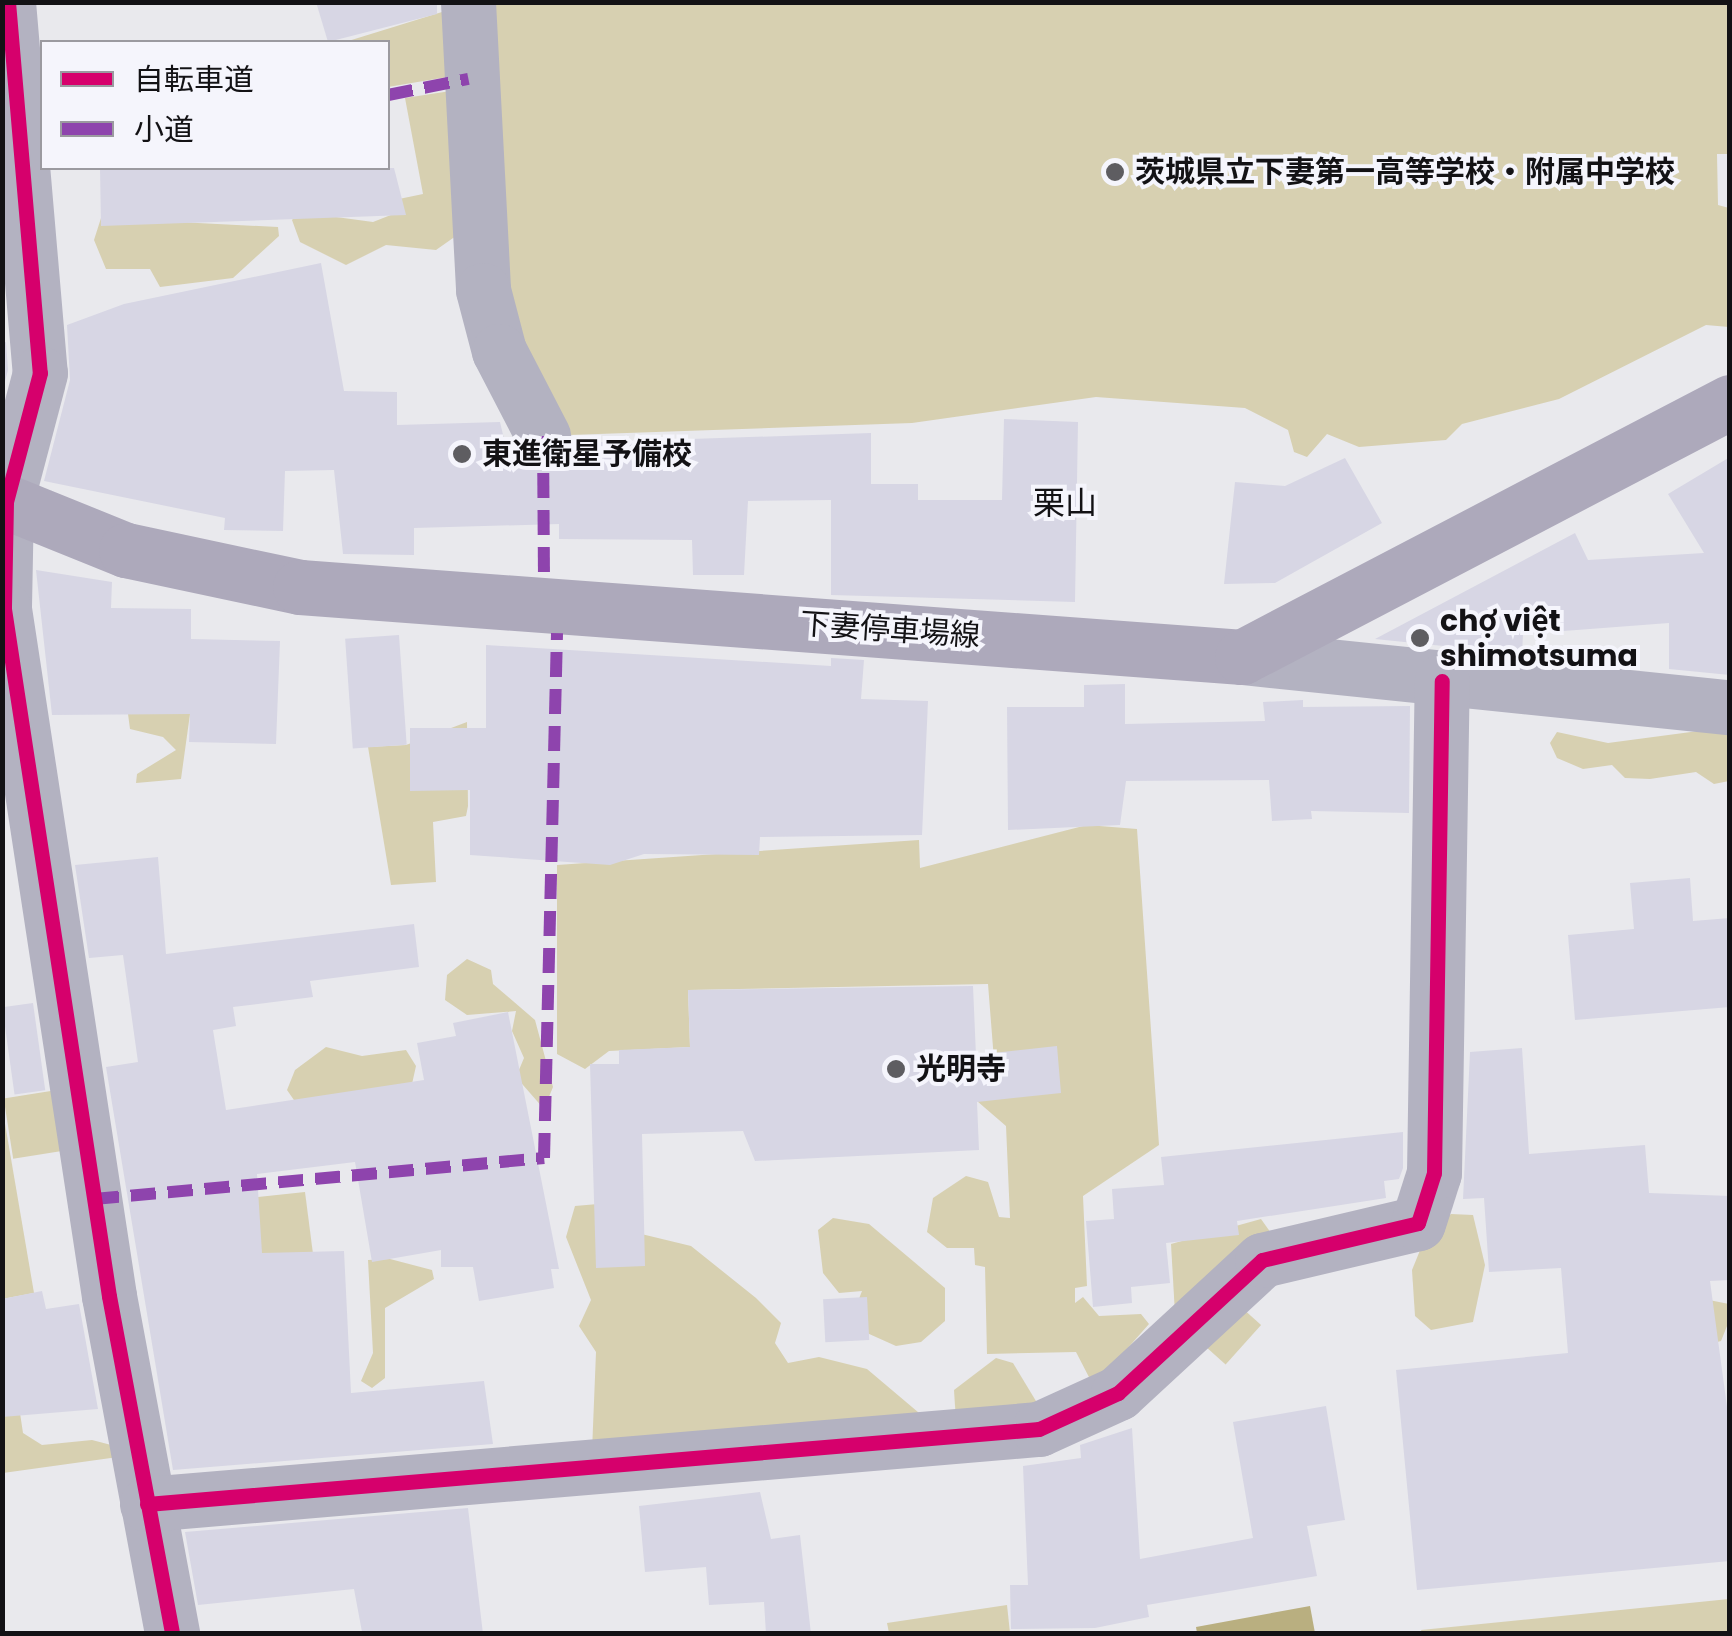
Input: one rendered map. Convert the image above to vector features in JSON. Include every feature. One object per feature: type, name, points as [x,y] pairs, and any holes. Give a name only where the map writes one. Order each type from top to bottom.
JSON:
[{"type":"main road","points":[[1242,657],[1730,402]]},
{"type":"main road","name":"下妻停車場線","points":[[4,501],[126,550],[300,587],[1242,657]]},
{"type":"street","points":[[8,2],[40,373],[4,501],[4,609],[147,1504],[172,1634]]},
{"type":"street","points":[[468,2],[483,290],[499,351],[542,436]]},
{"type":"street","points":[[1242,657],[1442,681],[1730,707]]},
{"type":"street","points":[[147,1504],[1024,1432],[1097,1408],[1262,1260],[1418,1223],[1432,1196],[1436,1141],[1442,681]]},
{"type":"shaded area","name":"茨城県立下妻第一高等学校・附属中学校","points":[[482,3],[1729,3],[1729,154],[1717,154],[1718,205],[1729,208],[1729,327],[1706,325],[1559,399],[1462,424],[1446,440],[1359,447],[1327,434],[1307,457],[1294,452],[1288,430],[1245,408],[1096,397],[912,423],[569,435],[512,328]]},
{"type":"shaded area","points":[[442,12],[453,76],[390,87],[390,40],[351,40]]},
{"type":"shaded area","points":[[457,90],[463,231],[436,250],[386,245],[346,265],[300,242],[292,220],[299,212],[373,222],[401,211],[399,199],[423,194],[405,98]]},
{"type":"shaded area","points":[[101,218],[278,227],[279,236],[233,278],[160,287],[150,269],[106,269],[94,240]]},
{"type":"shaded area","points":[[128,714],[190,714],[181,779],[136,783],[137,774],[176,750],[163,737],[130,729]]},
{"type":"shaded area","points":[[467,722],[468,806],[466,816],[433,822],[436,882],[391,885],[368,747],[406,745]]},
{"type":"shaded area","points":[[1721,728],[1729,736],[1729,781],[1714,784],[1696,772],[1650,779],[1625,778],[1612,765],[1583,769],[1557,758],[1550,743],[1557,732],[1608,743]]},
{"type":"shaded area","points":[[1087,825],[1137,829],[1159,1145],[1083,1196],[1087,1286],[1075,1288],[1075,1303],[1083,1297],[1099,1316],[1141,1314],[1149,1324],[1103,1376],[1091,1381],[1076,1352],[987,1354],[985,1267],[975,1265],[974,1248],[947,1248],[927,1232],[933,1198],[966,1176],[988,1182],[999,1217],[1010,1218],[1006,1126],[977,1101],[994,1060],[988,984],[688,990],[690,1047],[609,1051],[585,1069],[557,1054],[557,865],[919,840],[920,868]]},
{"type":"shaded area","points":[[467,959],[491,970],[493,984],[535,1020],[553,1087],[544,1109],[516,1077],[524,1058],[512,1031],[516,1011],[467,1015],[445,1000],[447,975]]},
{"type":"shaded area","points":[[326,1047],[362,1056],[406,1050],[416,1066],[410,1093],[296,1103],[287,1090],[295,1070]]},
{"type":"shaded area","points":[[57,1090],[67,1150],[13,1159],[4,1098]]},
{"type":"shaded area","points":[[2,1106],[34,1293],[2,1299]]},
{"type":"shaded area","points":[[305,1192],[313,1254],[257,1254],[258,1197]]},
{"type":"shaded area","points":[[598,1204],[629,1231],[691,1246],[756,1298],[781,1323],[775,1343],[788,1363],[819,1357],[867,1369],[925,1418],[592,1451],[596,1352],[579,1326],[591,1300],[566,1237],[575,1206]]},
{"type":"shaded area","points":[[1451,1214],[1473,1215],[1485,1265],[1473,1322],[1431,1330],[1415,1316],[1412,1270],[1425,1238]]},
{"type":"shaded area","points":[[833,1218],[869,1224],[945,1288],[945,1321],[921,1342],[896,1346],[867,1333],[855,1309],[862,1291],[839,1293],[823,1273],[818,1230]]},
{"type":"shaded area","points":[[1261,1219],[1276,1240],[1175,1314],[1171,1244]]},
{"type":"shaded area","points":[[390,1259],[432,1270],[434,1279],[385,1308],[385,1378],[372,1388],[361,1381],[373,1353],[368,1260]]},
{"type":"shaded area","points":[[1709,1300],[1729,1304],[1729,1321],[1721,1341],[1698,1347]]},
{"type":"shaded area","points":[[1241,1307],[1261,1325],[1226,1364],[1206,1346]]},
{"type":"shaded area","points":[[996,1358],[1013,1363],[1042,1411],[956,1421],[954,1390]]},
{"type":"shaded area","points":[[20,1413],[23,1433],[42,1445],[92,1440],[115,1446],[118,1457],[3,1473],[3,1416]]},
{"type":"shaded area","points":[[1729,1599],[1729,1633],[1421,1630]]},
{"type":"shaded area","points":[[1007,1605],[1010,1633],[889,1633],[887,1623]]},
{"type":"shaded area","points":[[1310,1606],[1315,1633],[1197,1633],[1196,1627]]},
{"type":"building","points":[[316,2],[437,2],[437,14],[327,40]]},
{"type":"building","points":[[394,168],[406,215],[101,226],[100,170]]},
{"type":"building","points":[[321,263],[344,391],[397,392],[397,425],[500,422],[505,443],[541,467],[558,463],[573,443],[871,433],[871,484],[918,484],[918,500],[1002,500],[1004,419],[1078,422],[1075,602],[831,595],[831,500],[748,501],[744,575],[693,575],[692,540],[559,539],[559,524],[414,528],[414,555],[343,554],[334,470],[285,471],[283,531],[224,530],[225,518],[44,481],[70,380],[67,325],[124,304]]},
{"type":"building","points":[[6,342],[8,370],[2,393],[2,343]]},
{"type":"building","points":[[1730,457],[1730,675],[1669,669],[1669,623],[1523,634],[1522,654],[1375,639],[1575,533],[1588,560],[1704,553],[1668,494]]},
{"type":"building","points":[[1345,458],[1382,523],[1275,583],[1224,584],[1235,482],[1285,486]]},
{"type":"building","points":[[36,570],[112,582],[111,608],[191,609],[191,639],[280,641],[276,744],[189,742],[190,714],[52,715]]},
{"type":"building","points":[[399,635],[407,745],[353,748],[345,639]]},
{"type":"building","points":[[486,645],[831,666],[831,658],[864,660],[861,699],[928,701],[922,835],[760,837],[759,855],[644,854],[610,865],[470,855],[470,790],[410,791],[410,728],[486,728]]},
{"type":"building","points":[[1125,684],[1125,724],[1265,721],[1263,702],[1303,700],[1303,707],[1410,706],[1409,813],[1311,811],[1312,819],[1272,821],[1269,780],[1126,781],[1120,825],[1008,830],[1007,707],[1084,707],[1084,685]]},
{"type":"building","points":[[158,857],[166,954],[414,924],[419,967],[310,981],[313,997],[233,1007],[236,1026],[213,1030],[226,1110],[424,1080],[417,1043],[456,1036],[453,1023],[508,1012],[559,1269],[551,1269],[554,1288],[479,1301],[473,1267],[441,1267],[441,1250],[372,1262],[355,1162],[257,1174],[262,1253],[344,1251],[351,1393],[484,1381],[493,1444],[173,1470],[106,1067],[138,1062],[123,955],[89,958],[75,865]]},
{"type":"building","points":[[1690,878],[1693,921],[1730,918],[1730,1007],[1575,1020],[1568,935],[1634,929],[1630,883]]},
{"type":"building","points":[[973,986],[976,1055],[1057,1046],[1061,1093],[977,1102],[979,1150],[755,1161],[743,1131],[642,1134],[645,1266],[596,1268],[590,1064],[619,1064],[619,1050],[690,1047],[688,990]]},
{"type":"building","points":[[33,1003],[45,1090],[15,1094],[2,1007]]},
{"type":"building","points":[[1522,1048],[1529,1154],[1645,1145],[1649,1193],[1730,1196],[1730,1280],[1710,1281],[1730,1429],[1730,1561],[1417,1590],[1396,1370],[1568,1353],[1561,1268],[1489,1272],[1484,1198],[1463,1199],[1470,1052]]},
{"type":"building","points":[[1403,1132],[1403,1168],[1399,1179],[1384,1181],[1386,1198],[1237,1221],[1239,1235],[1166,1243],[1170,1283],[1131,1287],[1132,1303],[1093,1307],[1086,1221],[1114,1219],[1112,1189],[1164,1185],[1161,1157]]},
{"type":"building","points":[[42,1291],[46,1309],[79,1304],[98,1409],[2,1417],[2,1299]]},
{"type":"building","points":[[867,1297],[869,1340],[825,1342],[823,1299]]},
{"type":"building","points":[[1326,1406],[1345,1520],[1307,1526],[1317,1576],[1147,1605],[1149,1617],[1095,1628],[1011,1629],[1010,1585],[1028,1585],[1023,1466],[1081,1458],[1080,1445],[1132,1428],[1140,1559],[1253,1538],[1233,1422]]},
{"type":"building","points":[[760,1492],[771,1539],[800,1535],[811,1634],[766,1634],[764,1602],[709,1605],[706,1567],[645,1572],[639,1506]]},
{"type":"building","points":[[468,1508],[483,1634],[362,1632],[354,1589],[198,1605],[185,1532]]},
{"type":"marked path","points":[[390,95],[468,79]]},
{"type":"marked path","points":[[543,436],[544,584]]},
{"type":"marked path","points":[[94,1199],[544,1158],[557,633]]},
{"type":"cycle path","points":[[8,2],[40,373],[6,502],[4,609],[109,1296],[172,1634]]},
{"type":"cycle path","points":[[147,1504],[1039,1429],[1118,1393],[1262,1260],[1418,1223],[1434,1173],[1442,681]]},
{"type":"place","name":"茨城県立下妻第一高等学校・附属中学校","points":[[1115,172]]},
{"type":"place","name":"東進衛星予備校","points":[[462,454]]},
{"type":"place","name":"chợ việt shimotsuma","points":[[1420,638]]},
{"type":"place","name":"光明寺","points":[[896,1069]]},
{"type":"district","name":"栗山","points":[[1065,503]]}]
